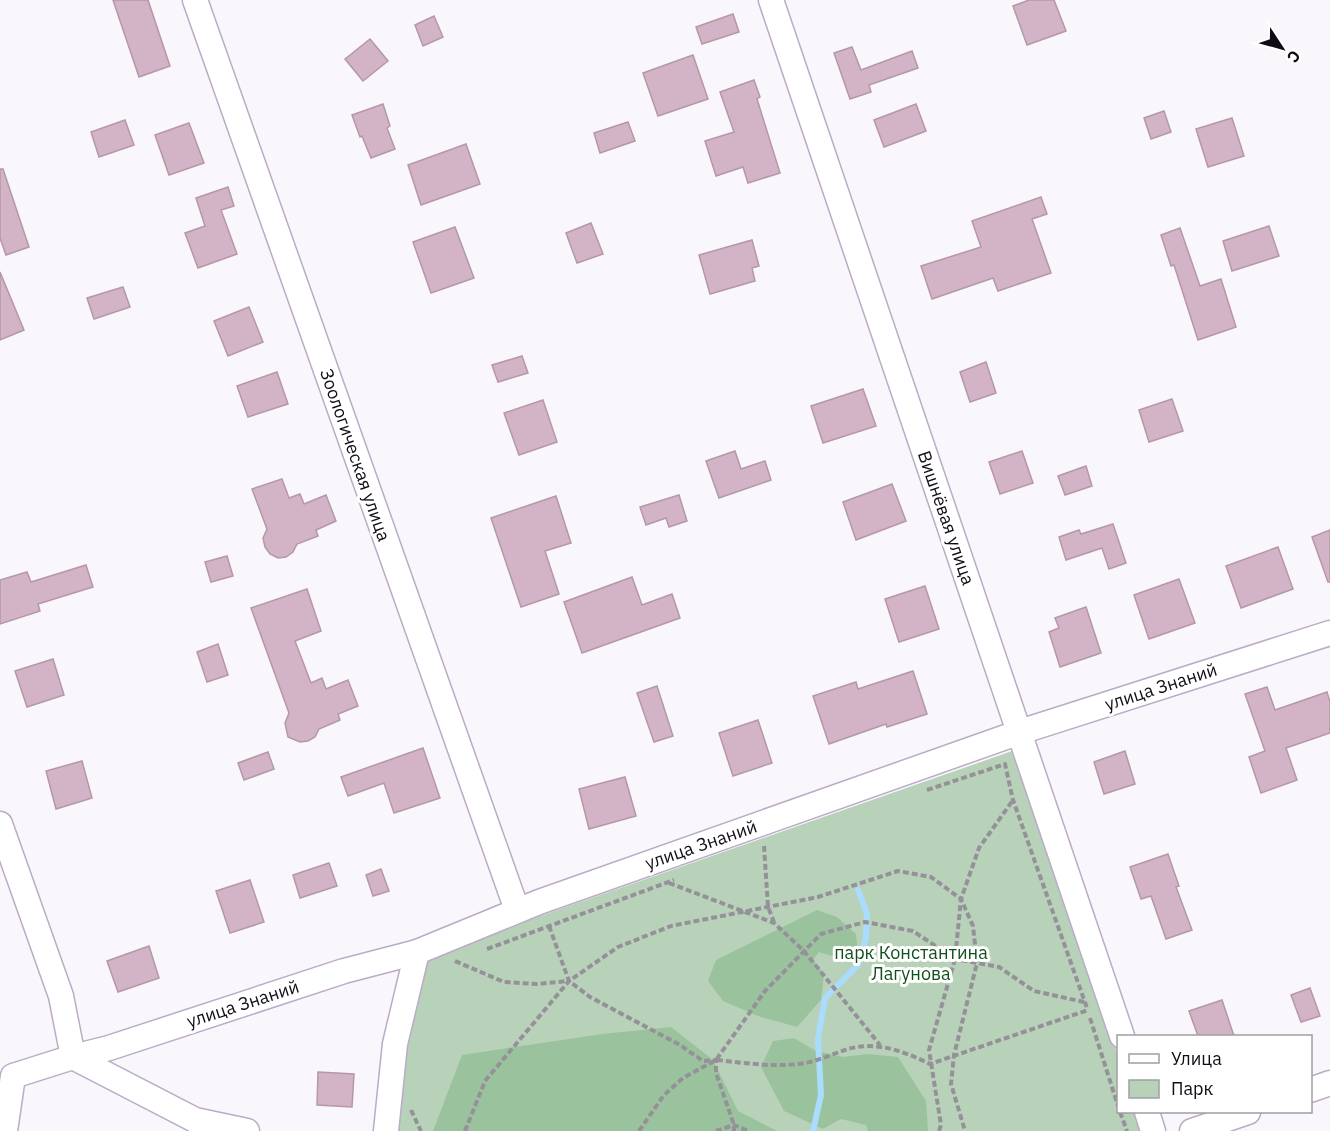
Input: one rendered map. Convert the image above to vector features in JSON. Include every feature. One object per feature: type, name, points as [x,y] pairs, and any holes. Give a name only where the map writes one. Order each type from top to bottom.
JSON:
[{"type":"street","name":"Зоологическая улица","points":[[195,0],[517,910]]},
{"type":"street","name":"Вишнёвая улица","points":[[771,0],[1122,1035]]},
{"type":"street","name":"улица Знаний","points":[[7,1076],[109,1048],[344,971],[417,952],[517,910],[1020,732],[1330,633]]},
{"type":"street","points":[[0,824],[61,996],[73,1057],[195,1120],[247,1131]]},
{"type":"street","points":[[386,1131],[395,1044],[417,952]]},
{"type":"street","points":[[5,1131],[7,1076]]},
{"type":"street","points":[[1312,1090],[1330,1083]]},
{"type":"street","points":[[1147,1113],[1154,1131]]},
{"type":"street","points":[[1192,1131],[1245,1113]]},
{"type":"path","points":[[918,794],[1005,764],[1013,800],[1088,1010],[1117,1100]]},
{"type":"path","points":[[939,1131],[941,1125],[929,1050],[955,959],[961,899],[979,848],[1013,800]]},
{"type":"path","points":[[753,850],[775,843]]},
{"type":"path","points":[[764,846],[768,907],[774,923]]},
{"type":"path","points":[[465,1131],[485,1081],[569,981],[618,947],[671,926],[818,897],[898,871],[931,877],[961,899],[973,926],[977,963],[954,1055],[951,1084],[966,1131]]},
{"type":"path","points":[[486,950],[678,878]]},
{"type":"path","points":[[668,882],[774,923],[804,951],[880,1046]]},
{"type":"path","points":[[639,1131],[664,1095],[683,1078],[716,1060],[765,991],[820,934],[865,922],[913,932],[955,959],[999,967],[1034,991],[1085,1002]]},
{"type":"path","points":[[549,926],[569,981],[590,997],[680,1045],[703,1061],[716,1060],[769,1066],[806,1063],[849,1048],[880,1046],[902,1051],[930,1064],[1088,1010]]},
{"type":"path","points":[[445,965],[465,957]]},
{"type":"path","points":[[455,961],[504,982],[537,984],[569,981]]},
{"type":"path","points":[[716,1060],[716,1073],[734,1131]]},
{"type":"path","points":[[411,1108],[420,1131]]},
{"type":"path","points":[[1120,1113],[1126,1131]]},
{"type":"path","points":[[716,1131],[734,1125],[748,1131]]},
{"type":"green space","name":"парк Константина Лагунова","points":[[1015,750],[1117,1052],[1117,1113],[1138,1113],[1144,1131],[395,1131],[407,1021],[423,957]]},
{"type":"green space","points":[[817,910],[837,917],[856,934],[858,953],[838,958],[819,952],[813,960],[824,974],[821,1000],[797,1027],[758,1016],[723,1001],[708,981],[716,960]]},
{"type":"green space","points":[[671,1027],[713,1060],[738,1111],[777,1131],[433,1131],[462,1055],[602,1034]]},
{"type":"green space","points":[[794,1038],[816,1051],[843,1057],[868,1054],[898,1057],[926,1101],[928,1131],[868,1131],[866,1125],[841,1119],[823,1129],[784,1111],[761,1067],[773,1041]]},
{"type":"building","points":[[113,0],[148,0],[170,66],[139,77]]},
{"type":"building","points":[[1029,0],[1054,0],[1066,31],[1027,45],[1013,6]]},
{"type":"building","points":[[733,14],[739,32],[702,44],[696,27]]},
{"type":"building","points":[[434,16],[443,37],[423,46],[415,25]]},
{"type":"building","points":[[370,39],[388,61],[363,81],[345,59]]},
{"type":"building","points":[[852,47],[861,70],[912,51],[918,68],[869,85],[871,92],[850,99],[834,53]]},
{"type":"building","points":[[693,55],[708,99],[658,116],[643,73]]},
{"type":"building","points":[[754,80],[760,97],[757,99],[780,173],[748,183],[743,167],[716,176],[705,141],[734,132],[720,92]]},
{"type":"building","points":[[383,104],[390,126],[387,128],[395,149],[371,158],[352,115]]},
{"type":"building","points":[[916,104],[926,131],[884,147],[874,120]]},
{"type":"building","points":[[1164,111],[1171,132],[1151,139],[1144,118]]},
{"type":"building","points":[[1232,118],[1244,156],[1208,167],[1196,129]]},
{"type":"building","points":[[125,120],[134,145],[99,157],[91,132]]},
{"type":"building","points":[[628,122],[635,141],[600,153],[594,133]]},
{"type":"building","points":[[189,123],[204,163],[169,175],[155,135]]},
{"type":"building","points":[[466,144],[480,184],[421,205],[408,165]]},
{"type":"building","points":[[0,169],[3,169],[29,247],[6,255],[0,238]]},
{"type":"building","points":[[228,187],[234,206],[221,210],[237,254],[198,268],[185,233],[205,226],[196,198]]},
{"type":"building","points":[[1041,197],[1047,214],[1032,219],[1051,273],[998,291],[993,278],[932,299],[921,266],[981,247],[972,221]]},
{"type":"building","points":[[591,223],[603,254],[577,263],[566,233]]},
{"type":"building","points":[[1269,226],[1279,256],[1232,271],[1223,241]]},
{"type":"building","points":[[455,227],[474,278],[431,293],[413,242]]},
{"type":"building","points":[[1180,228],[1200,286],[1221,279],[1236,327],[1198,340],[1174,265],[1171,266],[1161,235]]},
{"type":"building","points":[[752,240],[759,266],[752,268],[755,281],[710,294],[699,255]]},
{"type":"building","points":[[0,272],[24,330],[0,340]]},
{"type":"building","points":[[123,287],[130,307],[94,319],[87,298]]},
{"type":"building","points":[[249,307],[263,342],[228,356],[214,321]]},
{"type":"building","points":[[522,356],[528,373],[498,382],[492,365]]},
{"type":"building","points":[[986,362],[996,393],[970,402],[960,372]]},
{"type":"building","points":[[277,372],[288,404],[248,417],[237,386]]},
{"type":"building","points":[[863,389],[876,426],[823,443],[811,406]]},
{"type":"building","points":[[1172,399],[1183,431],[1149,442],[1139,410]]},
{"type":"building","points":[[543,400],[557,442],[519,455],[504,413]]},
{"type":"building","points":[[735,451],[741,469],[765,461],[771,480],[719,498],[706,461]]},
{"type":"building","points":[[1022,451],[1033,483],[1000,494],[989,462]]},
{"type":"building","points":[[1086,466],[1092,486],[1065,495],[1058,476]]},
{"type":"building","points":[[282,479],[289,498],[300,494],[304,504],[326,495],[336,521],[316,530],[318,536],[297,544],[293,552],[286,557],[278,558],[270,554],[265,547],[263,538],[267,529],[252,489]]},
{"type":"building","points":[[892,484],[906,521],[856,540],[843,502]]},
{"type":"building","points":[[679,495],[687,521],[669,527],[666,518],[646,525],[640,507]]},
{"type":"building","points":[[556,496],[571,543],[545,551],[559,594],[521,607],[491,518]]},
{"type":"building","points":[[1113,524],[1126,563],[1109,569],[1102,548],[1066,560],[1059,537],[1079,530],[1081,534]]},
{"type":"building","points":[[1330,530],[1330,582],[1328,582],[1312,537]]},
{"type":"building","points":[[1278,547],[1293,589],[1241,608],[1226,566]]},
{"type":"building","points":[[227,556],[233,576],[211,582],[205,562]]},
{"type":"building","points":[[86,565],[93,587],[38,604],[40,611],[0,624],[0,580],[27,572],[31,582]]},
{"type":"building","points":[[632,577],[642,605],[672,594],[680,618],[582,653],[564,602]]},
{"type":"building","points":[[1179,579],[1195,623],[1149,639],[1134,595]]},
{"type":"building","points":[[925,586],[939,629],[899,642],[885,599]]},
{"type":"building","points":[[307,589],[321,631],[295,641],[311,683],[322,678],[326,689],[348,680],[358,706],[338,714],[340,720],[319,729],[315,737],[308,741],[300,742],[288,737],[285,723],[289,713],[251,608]]},
{"type":"building","points":[[1086,607],[1101,653],[1060,667],[1049,632],[1059,628],[1055,618]]},
{"type":"building","points":[[218,644],[228,675],[207,682],[197,652]]},
{"type":"building","points":[[53,659],[64,695],[27,707],[15,671]]},
{"type":"building","points":[[913,671],[927,714],[887,727],[886,724],[829,744],[813,696],[856,682],[858,689]]},
{"type":"building","points":[[657,686],[673,736],[654,742],[637,693]]},
{"type":"building","points":[[1267,687],[1275,710],[1327,692],[1330,702],[1330,733],[1286,748],[1297,780],[1261,793],[1249,757],[1265,751],[1245,694]]},
{"type":"building","points":[[758,720],[772,763],[733,776],[719,733]]},
{"type":"building","points":[[423,748],[440,798],[394,813],[384,783],[348,796],[341,777]]},
{"type":"building","points":[[1125,751],[1135,784],[1104,794],[1094,762]]},
{"type":"building","points":[[268,752],[274,769],[244,780],[238,763]]},
{"type":"building","points":[[82,761],[92,798],[56,809],[46,771]]},
{"type":"building","points":[[625,777],[636,816],[589,829],[579,789]]},
{"type":"building","points":[[1168,854],[1179,886],[1176,887],[1192,930],[1166,939],[1151,896],[1141,899],[1130,867]]},
{"type":"building","points":[[329,863],[337,886],[300,898],[293,875]]},
{"type":"building","points":[[381,869],[389,891],[373,896],[366,875]]},
{"type":"building","points":[[250,880],[264,922],[230,933],[216,891]]},
{"type":"building","points":[[149,946],[159,978],[118,992],[107,961]]},
{"type":"building","points":[[1310,988],[1320,1016],[1301,1022],[1291,995]]},
{"type":"building","points":[[1222,1000],[1234,1035],[1198,1035],[1189,1011]]},
{"type":"building","points":[[318,1072],[354,1074],[352,1107],[317,1105]]},
{"type":"waterway","points":[[813,1131],[821,1095],[818,1039],[825,998],[858,965],[866,938],[867,914],[858,890]]}]
